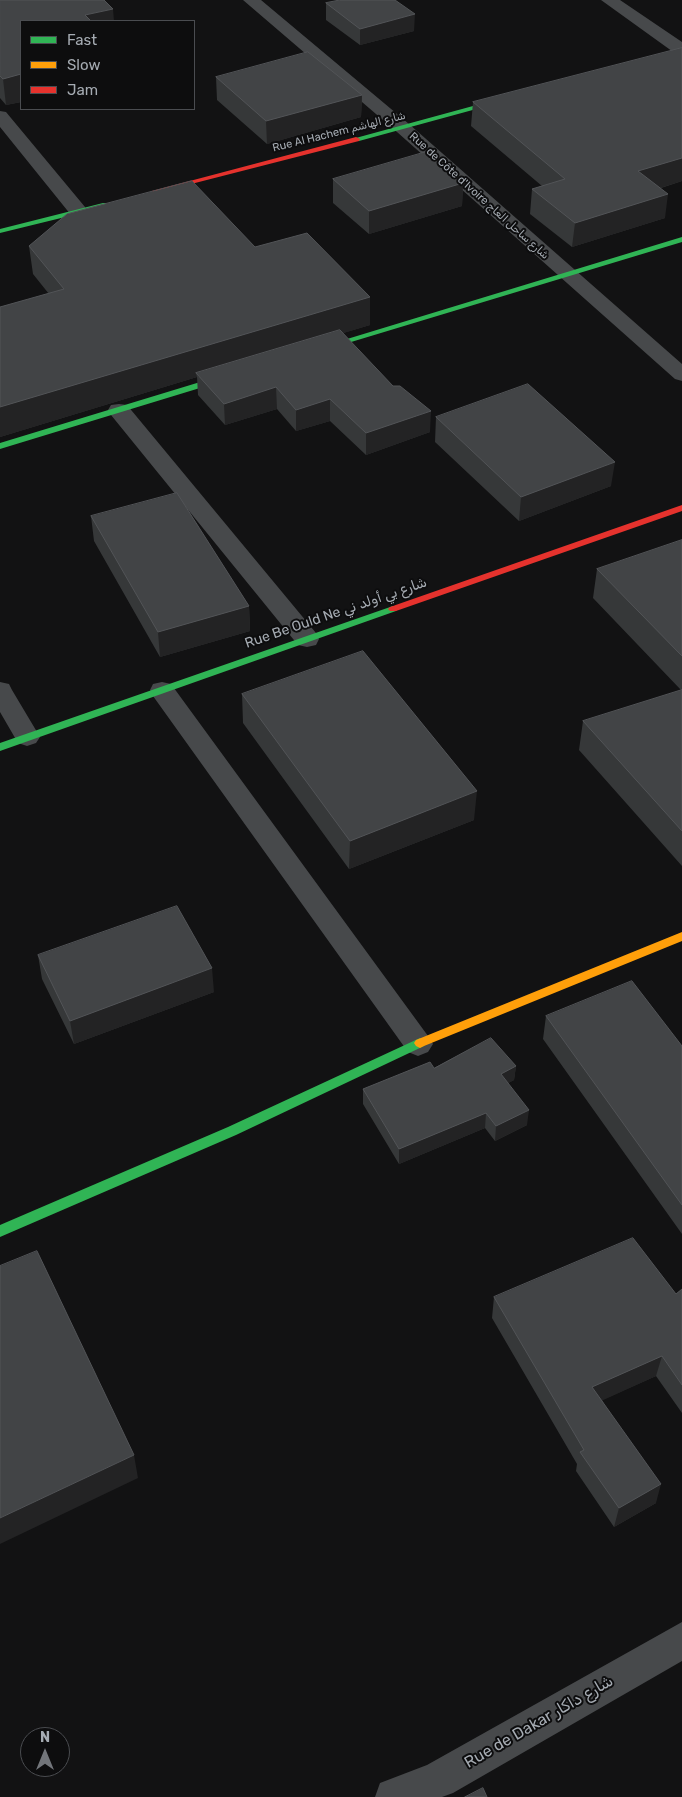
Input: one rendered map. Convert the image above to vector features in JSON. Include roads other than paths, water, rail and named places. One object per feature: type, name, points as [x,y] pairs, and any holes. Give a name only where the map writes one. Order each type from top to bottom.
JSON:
[{"type":"street","name":"Rue de Côte d'Ivoire شارع ساحل العاج","points":[[251,0],[403,128],[682,375]]},
{"type":"street","points":[[609,0],[679,52]]},
{"type":"street","name":"Rue Al Hachem شارع الهاشم","points":[[145,194],[519,97]]},
{"type":"street","points":[[0,116],[78,211]]},
{"type":"street","points":[[0,231],[116,201]]},
{"type":"street","points":[[300,355],[682,239]]},
{"type":"street","points":[[0,446],[243,372]]},
{"type":"street","points":[[119,410],[307,639]]},
{"type":"street","name":"Rue Be Ould Ne شارع بي أولد ني","points":[[0,747],[682,508]]},
{"type":"street","points":[[0,690],[28,736]]},
{"type":"street","points":[[162,690],[418,1044]]},
{"type":"street","points":[[0,1231],[232,1131],[418,1044],[682,936]]},
{"type":"street","name":"Rue de Dakar شارع داكار","points":[[394,1797],[439,1779],[682,1640]]}]
